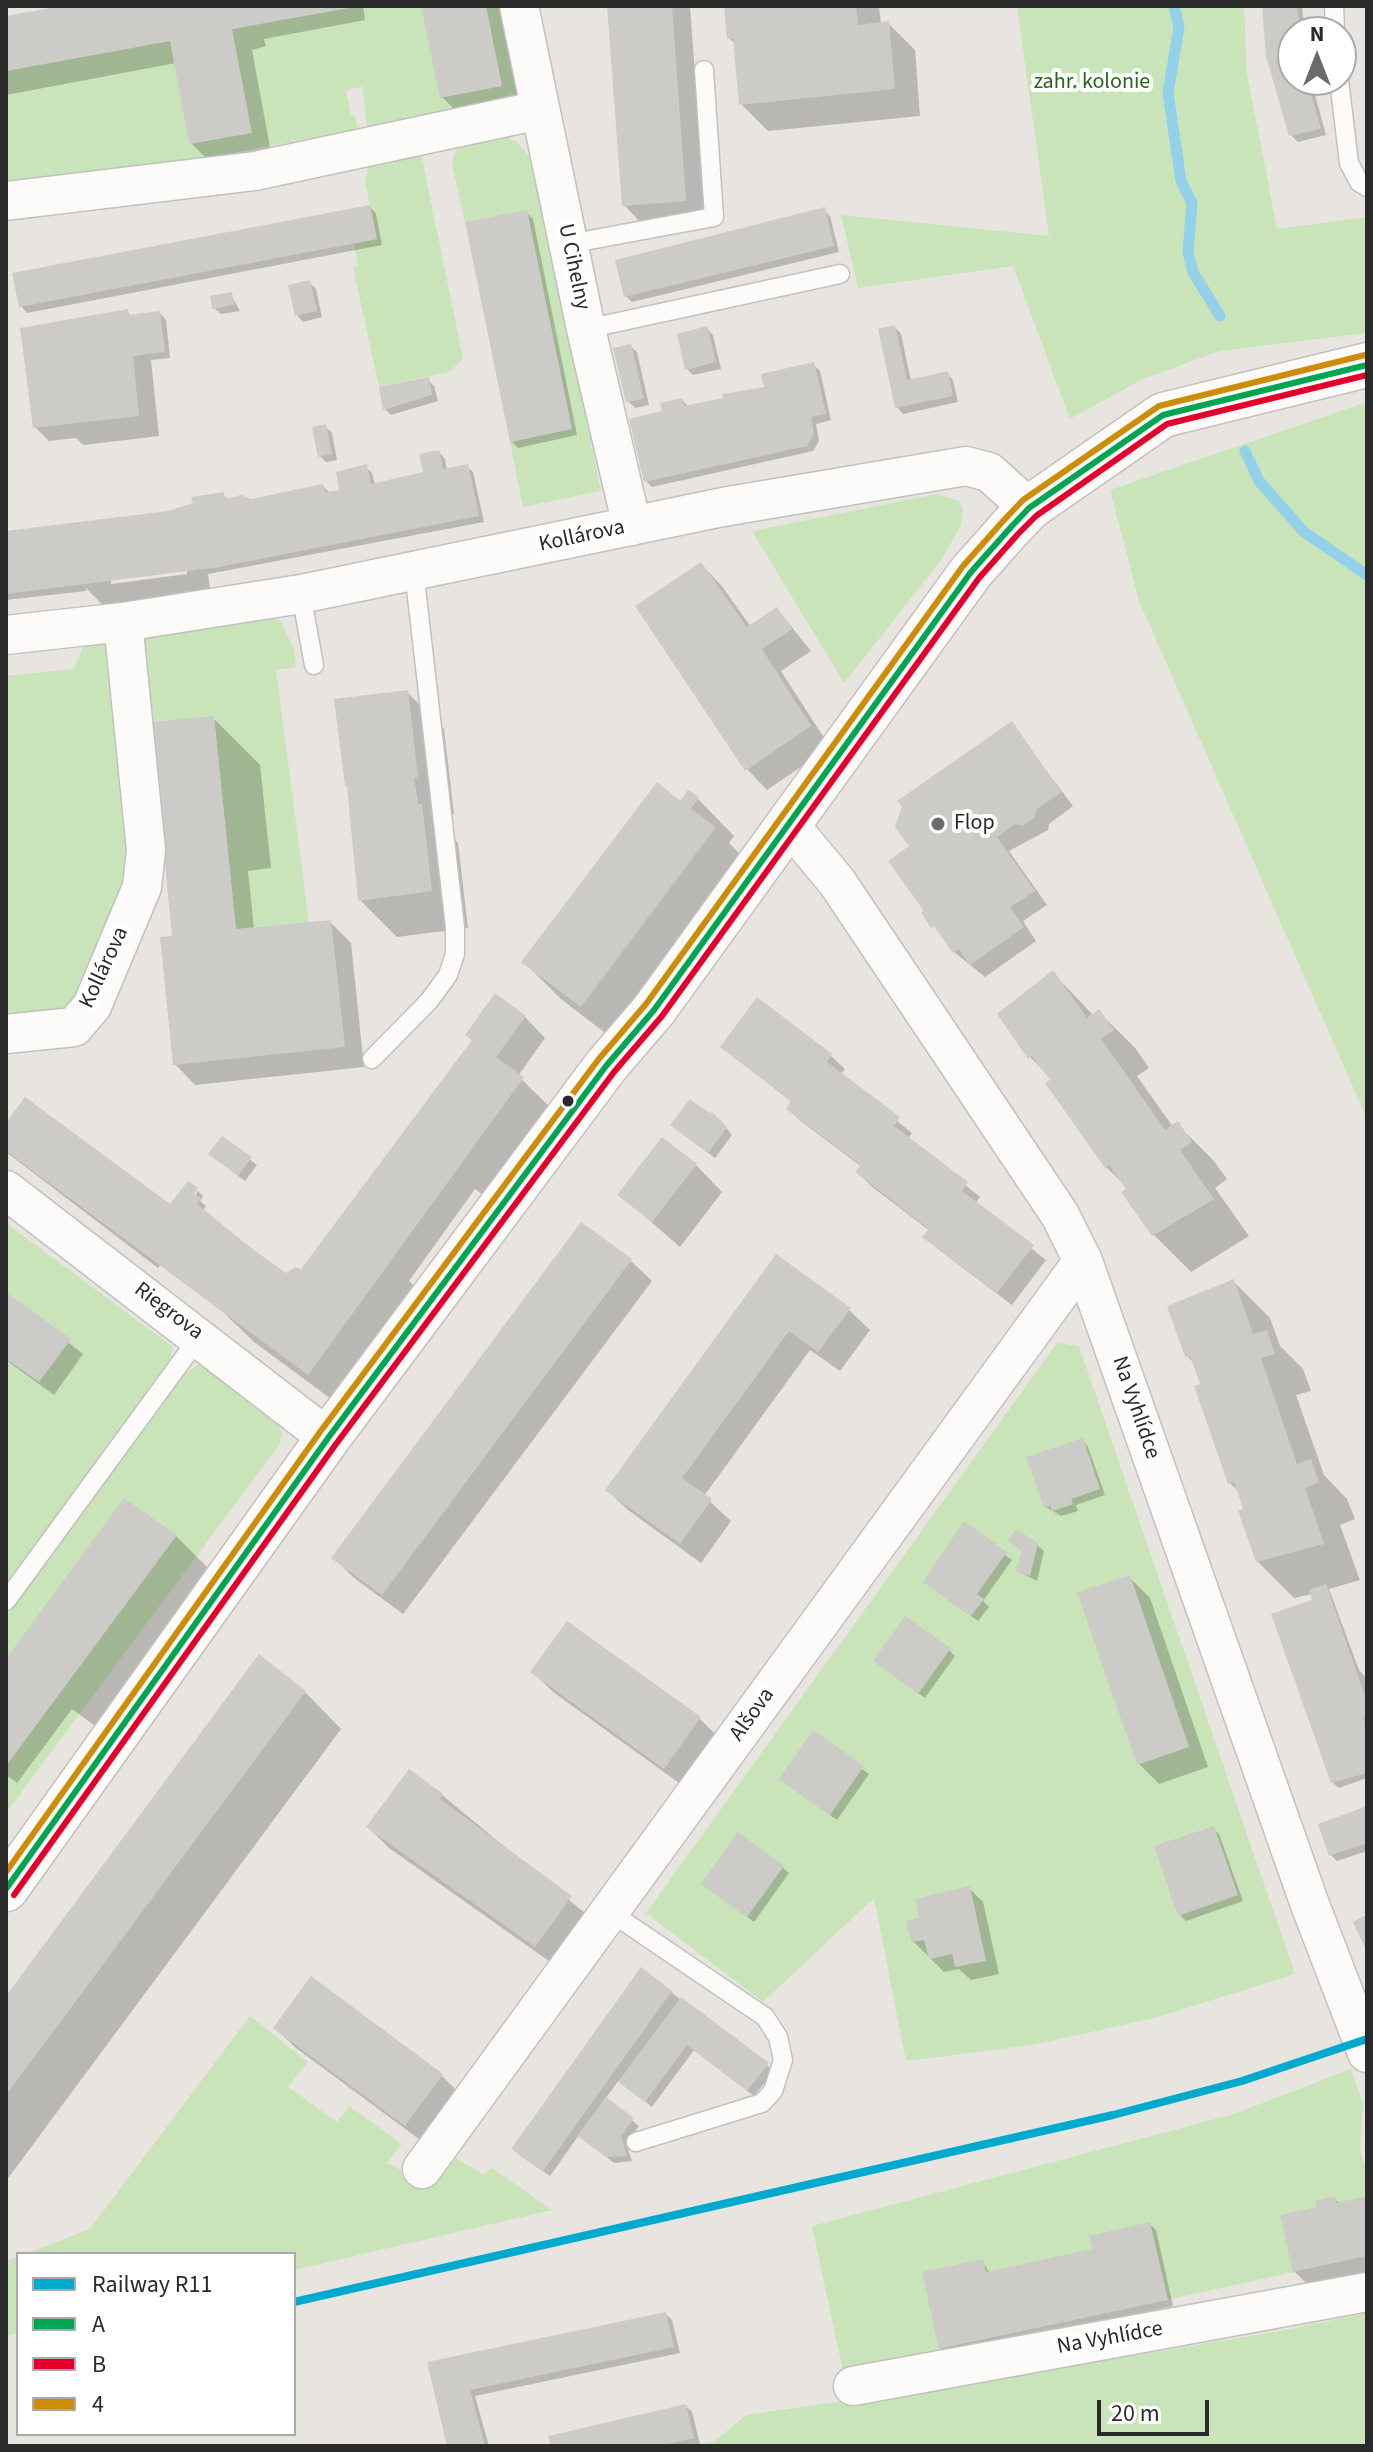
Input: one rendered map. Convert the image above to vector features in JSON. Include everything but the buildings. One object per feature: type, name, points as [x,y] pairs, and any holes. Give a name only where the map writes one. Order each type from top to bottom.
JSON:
[{"type":"street","name":"U Cihelny","points":[[519,6],[586,329],[632,526]]},
{"type":"street","points":[[6,201],[255,171],[540,110]]},
{"type":"street","points":[[6,1889],[328,1438],[606,1066],[654,1010],[787,822],[871,715],[971,572],[1029,508],[1163,415],[1367,365]]},
{"type":"street","name":"Kollárova","points":[[6,635],[123,622],[301,594],[859,482],[966,466],[989,472],[1029,508]]},
{"type":"street","name":"Kollárova","points":[[6,1034],[74,1027],[92,1006],[142,887],[146,850],[123,622]]},
{"type":"street","name":"Na Vyhlídce","points":[[787,822],[837,882],[1060,1215],[1083,1261],[1309,1902],[1367,2053]]},
{"type":"street","name":"Riegrova","points":[[6,1190],[200,1336],[328,1438]]},
{"type":"street","name":"Alšova","points":[[422,2169],[1083,1261]]},
{"type":"street","name":"Na Vyhlídce","points":[[853,2386],[1367,2292]]},
{"type":"lane","points":[[568,244],[714,217],[704,70]]},
{"type":"lane","points":[[1341,96],[1349,163],[1359,182],[1367,187]]},
{"type":"lane","points":[[586,329],[840,274]]},
{"type":"lane","points":[[372,1059],[429,1001],[448,975],[455,954],[455,927],[414,571]]},
{"type":"lane","points":[[301,594],[314,665]]},
{"type":"lane","points":[[6,1601],[200,1336]]},
{"type":"lane","points":[[610,1912],[765,2017],[778,2037],[783,2060],[773,2091],[762,2103],[636,2142]]},
{"type":"green space","points":[[353,6],[501,6],[517,82],[517,96],[367,127],[363,87],[355,88],[346,91],[351,116],[355,116],[358,129],[191,161],[6,182],[6,71],[170,41],[189,144],[251,133],[232,29]]},
{"type":"green space","name":"zahr. kolonie","points":[[1017,6],[1244,6],[1247,74],[1277,229],[1367,217],[1367,333],[1220,351],[1143,379],[1070,419],[1013,266],[858,288],[841,215],[1049,236]]},
{"type":"green space","points":[[496,132],[517,142],[533,161],[601,491],[523,507],[510,442],[572,429],[527,211],[465,222],[452,165],[454,155],[458,147]]},
{"type":"green space","points":[[409,151],[422,158],[463,359],[449,372],[379,387],[353,267],[358,265],[354,244],[377,239],[365,181],[369,163]]},
{"type":"green space","points":[[1367,402],[1367,1119],[1139,601],[1110,490]]},
{"type":"green space","points":[[937,494],[959,501],[963,509],[960,527],[942,559],[844,683],[752,531]]},
{"type":"green space","points":[[270,617],[281,621],[294,650],[296,667],[276,670],[309,922],[236,929],[214,717],[151,722],[136,644],[146,635]]},
{"type":"green space","points":[[95,639],[109,644],[134,861],[79,1006],[6,1021],[6,676],[74,669],[86,640]]},
{"type":"green space","points":[[6,1223],[173,1347],[168,1365],[6,1584]]},
{"type":"green space","points":[[1057,1343],[1079,1346],[1295,1974],[1158,2017],[1032,2045],[906,2061],[874,1898],[763,2002],[646,1913]]},
{"type":"green space","points":[[198,1364],[277,1422],[282,1434],[279,1445],[6,1813],[6,1616],[181,1377]]},
{"type":"green space","points":[[250,2016],[308,2062],[288,2087],[337,2122],[349,2106],[402,2144],[387,2163],[429,2184],[453,2156],[484,2175],[491,2167],[552,2210],[296,2270],[296,2252],[30,2252],[90,2229]]},
{"type":"green space","points":[[1351,2069],[1363,2104],[1360,2148],[1367,2174],[1367,2256],[843,2371],[812,2226],[1234,2114]]},
{"type":"green space","points":[[16,2258],[16,2334],[6,2336],[6,2261]]},
{"type":"green space","points":[[1367,2313],[1367,2446],[693,2446],[715,2441],[746,2415],[995,2379],[1280,2331]]},
{"type":"waterway","points":[[1174,6],[1179,27],[1168,93],[1181,181],[1192,203],[1188,252],[1193,272],[1220,316]]},
{"type":"waterway","points":[[1245,451],[1259,481],[1304,532],[1367,575]]},
{"type":"rail line","name":"R11","points":[[296,2302],[1113,2115],[1242,2081],[1367,2039]]},
{"type":"transit line","name":"4","points":[[6,1872],[320,1432],[598,1060],[646,1004],[963,566],[1004,520],[1023,500],[1159,406],[1365,355]]},
{"type":"transit line","name":"A","points":[[6,1889],[328,1438],[606,1066],[654,1010],[971,572],[1011,527],[1029,508],[1163,415],[1367,365]]},
{"type":"transit line","name":"B","points":[[14,1895],[336,1444],[614,1072],[662,1016],[979,578],[1018,534],[1036,516],[1167,424],[1367,375]]},
{"type":"place","name":"Flop","points":[[938,824]]}]
